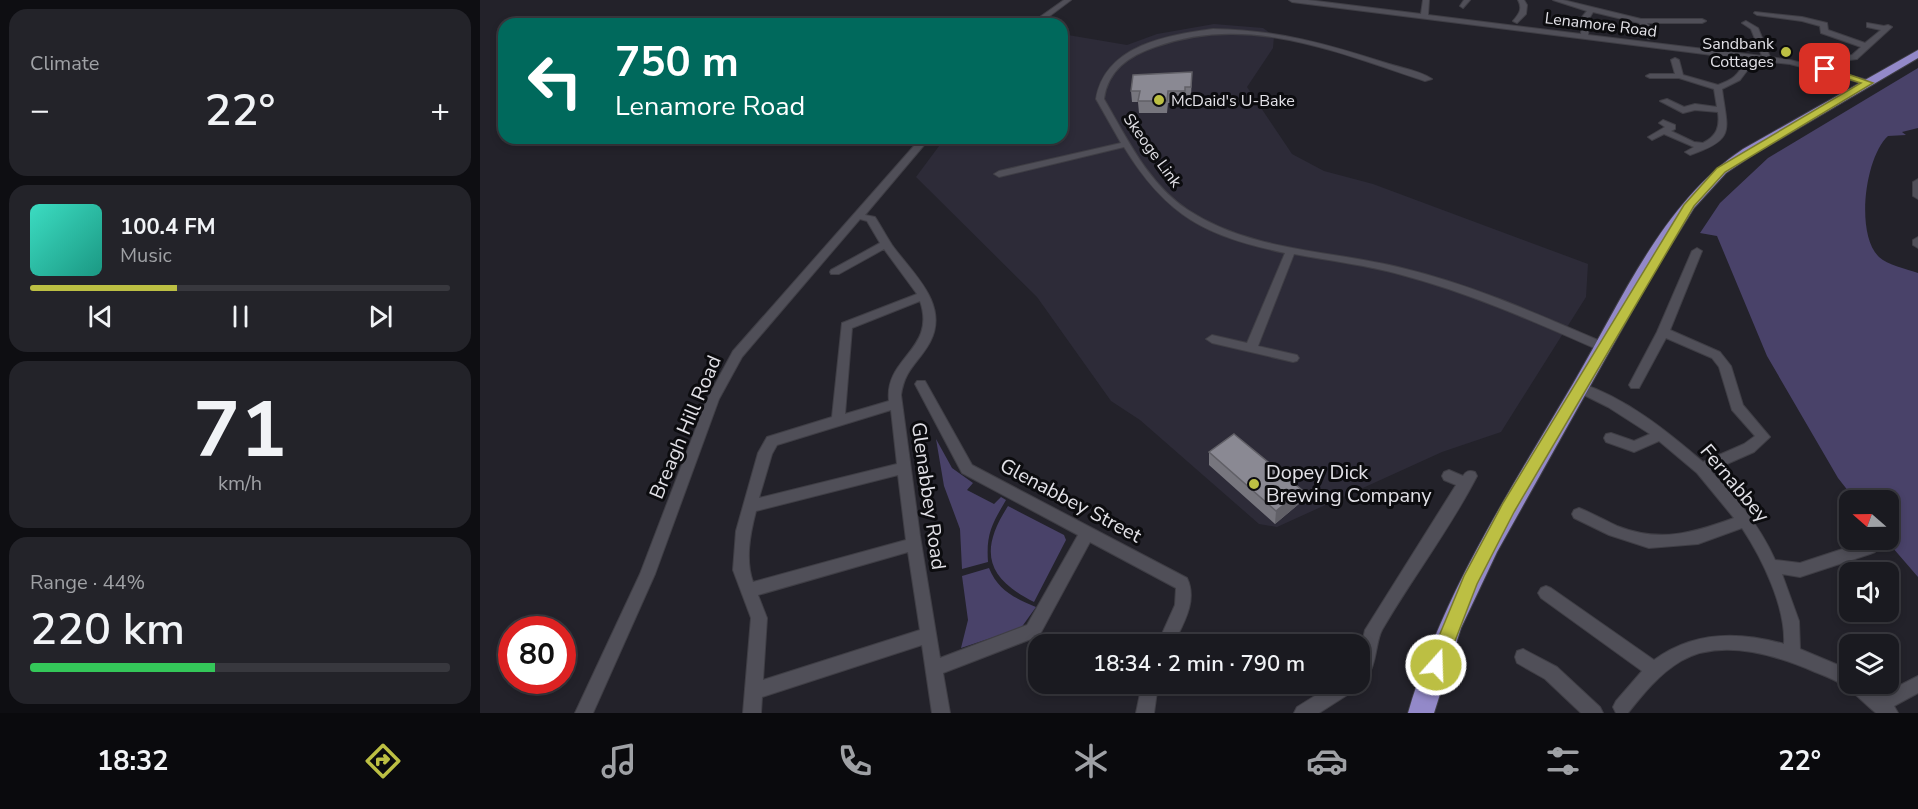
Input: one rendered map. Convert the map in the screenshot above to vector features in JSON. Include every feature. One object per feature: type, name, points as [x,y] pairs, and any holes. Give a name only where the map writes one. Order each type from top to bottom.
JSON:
[{"type":"highway","points":[[1421,713],[1442,646],[1470,581],[1508,508],[1676,223],[1698,193],[1721,170],[1918,53]]},
{"type":"street","points":[[1042,18],[1068,0]]},
{"type":"street","name":"Lenamore Road","points":[[1292,0],[1767,59],[1825,69],[1869,83]]},
{"type":"street","points":[[1424,18],[1426,0]]},
{"type":"street","points":[[1517,21],[1524,5],[1521,0]]},
{"type":"street","points":[[1556,0],[1641,21],[1702,21]]},
{"type":"street","points":[[1584,35],[1586,17],[1591,10]]},
{"type":"street","points":[[1758,13],[1824,25],[1824,31],[1831,35],[1867,46]]},
{"type":"street","points":[[1641,21],[1649,30],[1649,37]]},
{"type":"street","points":[[1746,22],[1754,28],[1767,59]]},
{"type":"street","points":[[1825,69],[1832,60],[1854,57],[1887,28],[1870,25]]},
{"type":"street","name":"Skeoge Link","points":[[1428,79],[1276,34],[1226,30],[1183,33],[1134,52],[1115,65],[1105,78],[1100,99],[1127,144],[1159,189],[1183,211],[1241,238],[1290,252],[1400,270],[1460,288],[1603,347]]},
{"type":"street","points":[[1650,76],[1680,76],[1718,88],[1738,79],[1742,74],[1744,68],[1738,56]]},
{"type":"street","points":[[1675,60],[1680,76]]},
{"type":"street","points":[[1690,152],[1700,145],[1712,142],[1724,129],[1725,120],[1718,88]]},
{"type":"street","points":[[1664,101],[1683,110],[1695,107],[1722,110]]},
{"type":"street","points":[[1652,137],[1664,127],[1692,144],[1700,145]]},
{"type":"street","name":"Breagh Hill Road","points":[[584,713],[647,574],[713,399],[737,354],[921,144]]},
{"type":"street","points":[[999,174],[1127,144]]},
{"type":"street","points":[[1918,182],[1918,196]]},
{"type":"street","points":[[838,421],[846,326],[924,296],[886,244],[871,219],[858,216]]},
{"type":"street","points":[[1918,240],[1918,245]]},
{"type":"street","points":[[835,272],[886,244]]},
{"type":"street","points":[[1635,385],[1663,332],[1697,251]]},
{"type":"street","points":[[1251,348],[1290,252]]},
{"type":"street","name":"Glenabbey Road","points":[[924,296],[931,322],[929,331],[920,347],[898,374],[896,404],[914,544],[936,668],[941,713]]},
{"type":"street","points":[[1663,332],[1716,355],[1725,366],[1737,407],[1763,437],[1749,448],[1701,469]]},
{"type":"street","points":[[1212,339],[1293,358]]},
{"type":"street","name":"Glenabbey Street","points":[[921,384],[967,469],[1182,583],[1186,588],[1184,597],[1169,634]]},
{"type":"street","name":"Fernabbey","points":[[1580,388],[1624,408],[1661,434],[1701,469],[1744,521],[1773,566],[1795,632],[1791,652]]},
{"type":"street","points":[[752,713],[759,618],[741,570],[743,531],[765,453],[772,441],[896,404]]},
{"type":"street","points":[[1611,438],[1634,447],[1644,445],[1661,434]]},
{"type":"street","points":[[749,507],[904,468]]},
{"type":"street","points":[[1370,643],[1373,630],[1468,480],[1449,476]]},
{"type":"street","points":[[1579,514],[1614,531],[1649,542],[1698,538],[1744,521]]},
{"type":"street","points":[[936,668],[1033,631],[1087,533]]},
{"type":"street","points":[[749,590],[914,544]]},
{"type":"street","points":[[1773,566],[1800,570],[1861,550]]},
{"type":"street","points":[[1545,593],[1654,670]]},
{"type":"street","points":[[755,691],[930,635]]},
{"type":"street","points":[[1622,707],[1654,670],[1685,651],[1718,643],[1755,644],[1791,652],[1839,675]]},
{"type":"street","points":[[1523,657],[1551,673],[1594,713]]},
{"type":"street","points":[[1866,694],[1885,709],[1918,684]]},
{"type":"street","points":[[1145,713],[1148,694]]},
{"type":"street","points":[[1303,713],[1333,694]]},
{"type":"shaded area","points":[[1214,24],[1263,28],[1274,36],[1273,48],[1247,87],[1292,154],[1324,171],[1373,184],[1588,264],[1586,297],[1501,432],[1442,452],[1277,527],[1259,524],[1140,420],[1111,401],[1037,297],[916,177],[941,144],[1068,144],[1068,35],[1127,45],[1157,34]]},
{"type":"shaded area","points":[[1918,68],[1918,128],[1902,132],[1906,135],[1888,136],[1880,146],[1869,177],[1865,214],[1867,231],[1879,257],[1892,265],[1918,273],[1918,577],[1895,550],[1899,550],[1899,490],[1847,490],[1838,478],[1767,356],[1717,236],[1700,233],[1720,203],[1768,158]]},
{"type":"shaded area","points":[[936,439],[952,468],[973,483],[967,490],[994,504],[1001,497],[1006,500],[991,529],[988,562],[962,569],[960,529],[944,486]]},
{"type":"shaded area","points":[[1008,506],[1064,535],[1066,540],[1034,602],[1006,583],[997,573],[992,562],[993,537]]},
{"type":"shaded area","points":[[989,568],[1002,588],[1036,607],[1021,628],[961,648],[968,620],[962,576]]},
{"type":"building","points":[[1192,72],[1191,87],[1185,87],[1185,91],[1168,91],[1167,101],[1138,101],[1140,91],[1131,91],[1133,75]]},
{"type":"building","points":[[1234,434],[1302,490],[1276,511],[1209,452]]},
{"type":"place","name":"Sandbank Cottages","points":[[1786,52]]},
{"type":"place","name":"McDaid's U-Bake","points":[[1159,100]]},
{"type":"place","name":"Dopey Dick Brewing Company","points":[[1254,484]]},
{"type":"route","points":[[1436,665],[1470,581],[1508,508],[1676,223],[1689,205],[1721,170],[1748,152],[1869,83],[1825,69]]}]
